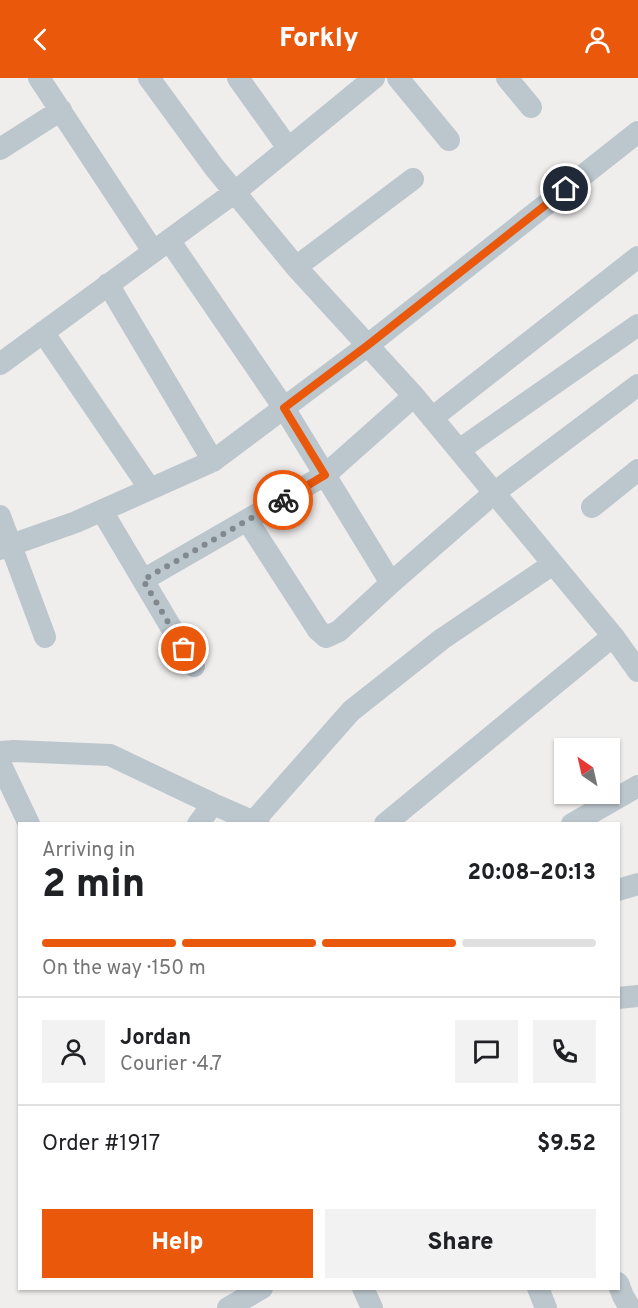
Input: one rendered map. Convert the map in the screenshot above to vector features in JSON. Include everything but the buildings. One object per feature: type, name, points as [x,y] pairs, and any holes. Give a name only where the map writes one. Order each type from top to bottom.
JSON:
[{"type":"street","points":[[39,78],[60,110],[284,408],[391,583]]},
{"type":"street","points":[[149,78],[214,167],[296,267],[414,396],[613,636],[638,670]]},
{"type":"street","points":[[238,78],[288,148]]},
{"type":"street","points":[[0,364],[235,192],[374,78]]},
{"type":"street","points":[[398,78],[448,140]]},
{"type":"street","points":[[507,78],[531,106]]},
{"type":"street","points":[[0,149],[60,110]]},
{"type":"street","points":[[5,547],[76,522],[213,461],[368,345],[638,132]]},
{"type":"street","points":[[296,267],[413,179]]},
{"type":"street","points":[[432,418],[638,257]]},
{"type":"street","points":[[108,284],[213,461]]},
{"type":"street","points":[[459,450],[638,325]]},
{"type":"street","points":[[43,332],[150,489]]},
{"type":"street","points":[[248,520],[318,630],[326,637],[339,631],[494,493],[638,385]]},
{"type":"street","points":[[143,580],[325,475],[414,396]]},
{"type":"street","points":[[592,507],[638,470]]},
{"type":"street","points":[[102,511],[194,666]]},
{"type":"street","points":[[0,516],[5,547],[45,637]]},
{"type":"street","points":[[0,752],[110,755],[256,822],[351,711],[442,639],[553,564]]},
{"type":"street","points":[[387,822],[613,636]]},
{"type":"street","points":[[0,763],[28,822]]},
{"type":"street","points":[[575,822],[638,786]]},
{"type":"street","points":[[200,822],[213,804]]},
{"type":"street","points":[[620,889],[638,884]]},
{"type":"street","points":[[620,998],[638,996]]},
{"type":"street","points":[[620,1288],[630,1308]]},
{"type":"street","points":[[231,1307],[259,1290]]},
{"type":"street","points":[[364,1290],[372,1308]]},
{"type":"street","points":[[539,1290],[546,1308]]},
{"type":"way so far","points":[[184,649],[143,580],[283,500]]},
{"type":"route","points":[[283,500],[325,475],[284,408],[566,189]]}]
